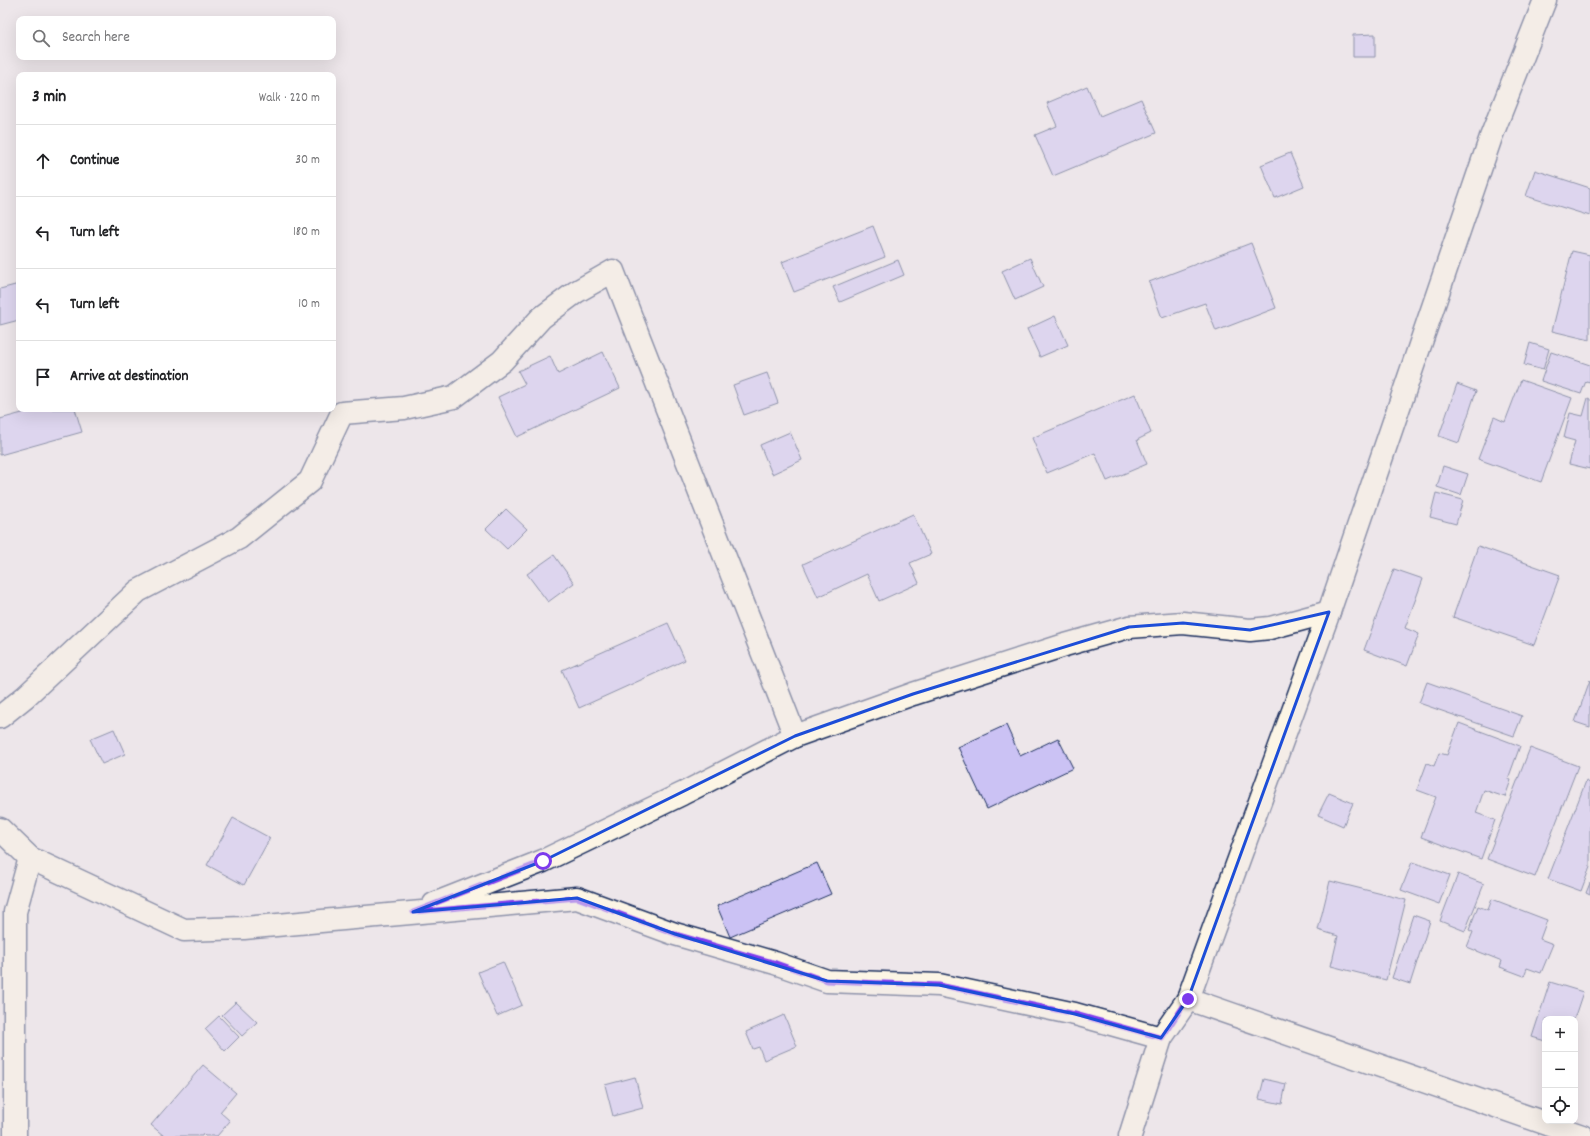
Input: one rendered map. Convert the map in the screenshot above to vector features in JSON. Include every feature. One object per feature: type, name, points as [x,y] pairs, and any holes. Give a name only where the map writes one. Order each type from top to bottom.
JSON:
[{"type":"street","points":[[1130,1136],[1162,1038],[1188,999],[1328,612],[1491,137],[1545,0]]},
{"type":"street","points":[[0,716],[25,697],[138,591],[239,538],[310,481],[342,413],[404,408],[454,397],[502,361],[541,318],[576,292],[614,271],[795,736]]},
{"type":"street","points":[[413,912],[543,861],[682,794],[795,736],[920,691],[1065,645],[1129,627],[1183,623],[1250,630],[1270,628],[1328,612]]},
{"type":"street","points":[[0,830],[30,858],[184,930],[244,928],[577,898],[675,934],[776,963],[827,981],[939,985],[1075,1014],[1162,1038]]},
{"type":"street","points":[[15,1136],[16,912],[30,858]]},
{"type":"street","points":[[1188,999],[1582,1136]]},
{"type":"highlighted area","points":[[1329,612],[1188,999],[1161,1038],[1075,1014],[939,985],[827,981],[675,934],[577,898],[413,912],[543,861],[795,736],[913,694],[1129,627],[1183,623],[1250,630]]},
{"type":"building","points":[[1375,34],[1375,57],[1353,57],[1353,35]]},
{"type":"building","points":[[1087,86],[1100,116],[1141,99],[1156,133],[1053,176],[1035,135],[1057,126],[1047,103]]},
{"type":"building","points":[[1290,153],[1304,186],[1275,198],[1261,165]]},
{"type":"building","points":[[1535,170],[1590,188],[1590,216],[1526,196]]},
{"type":"building","points":[[873,226],[885,257],[794,292],[782,262]]},
{"type":"building","points":[[1251,243],[1276,308],[1216,331],[1205,303],[1162,318],[1149,282]]},
{"type":"building","points":[[1572,251],[1590,255],[1590,340],[1552,331]]},
{"type":"building","points":[[1030,258],[1043,287],[1015,300],[1002,271]]},
{"type":"building","points":[[898,260],[904,275],[840,302],[833,287]]},
{"type":"building","points":[[16,285],[16,321],[0,325],[0,289]]},
{"type":"building","points":[[1055,316],[1068,345],[1040,357],[1027,329]]},
{"type":"building","points":[[1530,343],[1549,349],[1543,370],[1524,365]]},
{"type":"building","points":[[603,352],[620,388],[517,437],[498,397],[525,384],[518,371],[550,356],[558,374]]},
{"type":"building","points":[[1551,352],[1590,365],[1590,382],[1586,381],[1581,394],[1541,381]]},
{"type":"building","points":[[767,373],[778,403],[744,415],[733,385]]},
{"type":"building","points":[[1521,380],[1572,398],[1541,482],[1478,459],[1494,417],[1505,422]]},
{"type":"building","points":[[1457,384],[1476,391],[1459,443],[1439,436]]},
{"type":"building","points":[[1135,394],[1151,433],[1137,440],[1147,464],[1107,481],[1095,453],[1047,473],[1032,438]]},
{"type":"building","points":[[1588,398],[1590,399],[1590,469],[1569,464],[1575,441],[1564,438],[1570,413],[1583,416]]},
{"type":"building","points":[[26,412],[76,412],[82,432],[0,455],[0,419]]},
{"type":"building","points":[[790,432],[802,460],[772,474],[760,445]]},
{"type":"building","points":[[1443,466],[1468,474],[1461,495],[1437,487]]},
{"type":"building","points":[[1436,493],[1463,500],[1456,524],[1430,517]]},
{"type":"building","points":[[506,509],[527,529],[507,549],[486,529]]},
{"type":"building","points":[[913,514],[931,554],[910,563],[919,583],[879,601],[867,574],[818,597],[803,564]]},
{"type":"building","points":[[1478,546],[1560,575],[1534,645],[1453,617]]},
{"type":"building","points":[[554,555],[574,583],[548,602],[527,574]]},
{"type":"building","points":[[1394,569],[1423,579],[1405,628],[1419,634],[1407,666],[1364,650]]},
{"type":"building","points":[[668,623],[685,660],[579,708],[562,670]]},
{"type":"building","points":[[1590,680],[1590,727],[1575,722]]},
{"type":"building","points":[[1427,682],[1522,716],[1514,736],[1419,703]]},
{"type":"building","points":[[1459,723],[1520,746],[1508,779],[1511,780],[1505,797],[1484,790],[1476,813],[1495,820],[1481,859],[1421,837],[1436,797],[1417,790],[1427,763],[1434,766],[1439,753],[1447,755]]},
{"type":"building","points":[[1006,725],[1020,756],[1058,738],[1073,768],[987,809],[958,747]]},
{"type":"building","points":[[114,729],[125,754],[102,764],[90,739]]},
{"type":"building","points":[[1530,748],[1578,766],[1535,877],[1487,859]]},
{"type":"building","points":[[1586,781],[1590,783],[1590,867],[1581,891],[1548,879]]},
{"type":"building","points":[[1329,793],[1353,803],[1343,826],[1318,815]]},
{"type":"building","points":[[233,818],[270,838],[244,885],[207,865]]},
{"type":"building","points":[[1412,862],[1450,875],[1439,904],[1401,890]]},
{"type":"building","points":[[817,863],[831,894],[730,937],[717,906]]},
{"type":"building","points":[[1458,874],[1484,884],[1465,931],[1440,921]]},
{"type":"building","points":[[1330,881],[1406,900],[1386,980],[1331,966],[1338,936],[1318,930]]},
{"type":"building","points":[[1590,883],[1590,895],[1586,893]]},
{"type":"building","points":[[1492,899],[1547,920],[1540,939],[1553,944],[1541,973],[1527,968],[1524,976],[1500,967],[1502,961],[1467,947],[1473,932],[1469,930],[1478,906],[1488,910]]},
{"type":"building","points":[[1413,915],[1430,921],[1410,984],[1392,978]]},
{"type":"building","points":[[503,962],[522,1005],[497,1016],[478,972]]},
{"type":"building","points":[[1550,982],[1583,992],[1575,1016],[1542,1016],[1542,1040],[1532,1037]]},
{"type":"building","points":[[236,1002],[257,1022],[242,1036],[222,1015]]},
{"type":"building","points":[[784,1015],[797,1046],[764,1060],[759,1047],[753,1049],[746,1032]]},
{"type":"building","points":[[219,1016],[239,1037],[225,1051],[205,1029]]},
{"type":"building","points":[[203,1065],[236,1093],[220,1112],[230,1121],[217,1136],[205,1136],[203,1134],[202,1136],[164,1136],[151,1125]]},
{"type":"building","points":[[635,1077],[643,1108],[613,1116],[605,1085]]},
{"type":"building","points":[[1264,1079],[1286,1084],[1282,1104],[1259,1099]]},
{"type":"route","points":[[543,861],[413,912],[577,898],[675,934],[776,963],[827,981],[939,985],[1075,1014],[1162,1038],[1188,999]]}]
